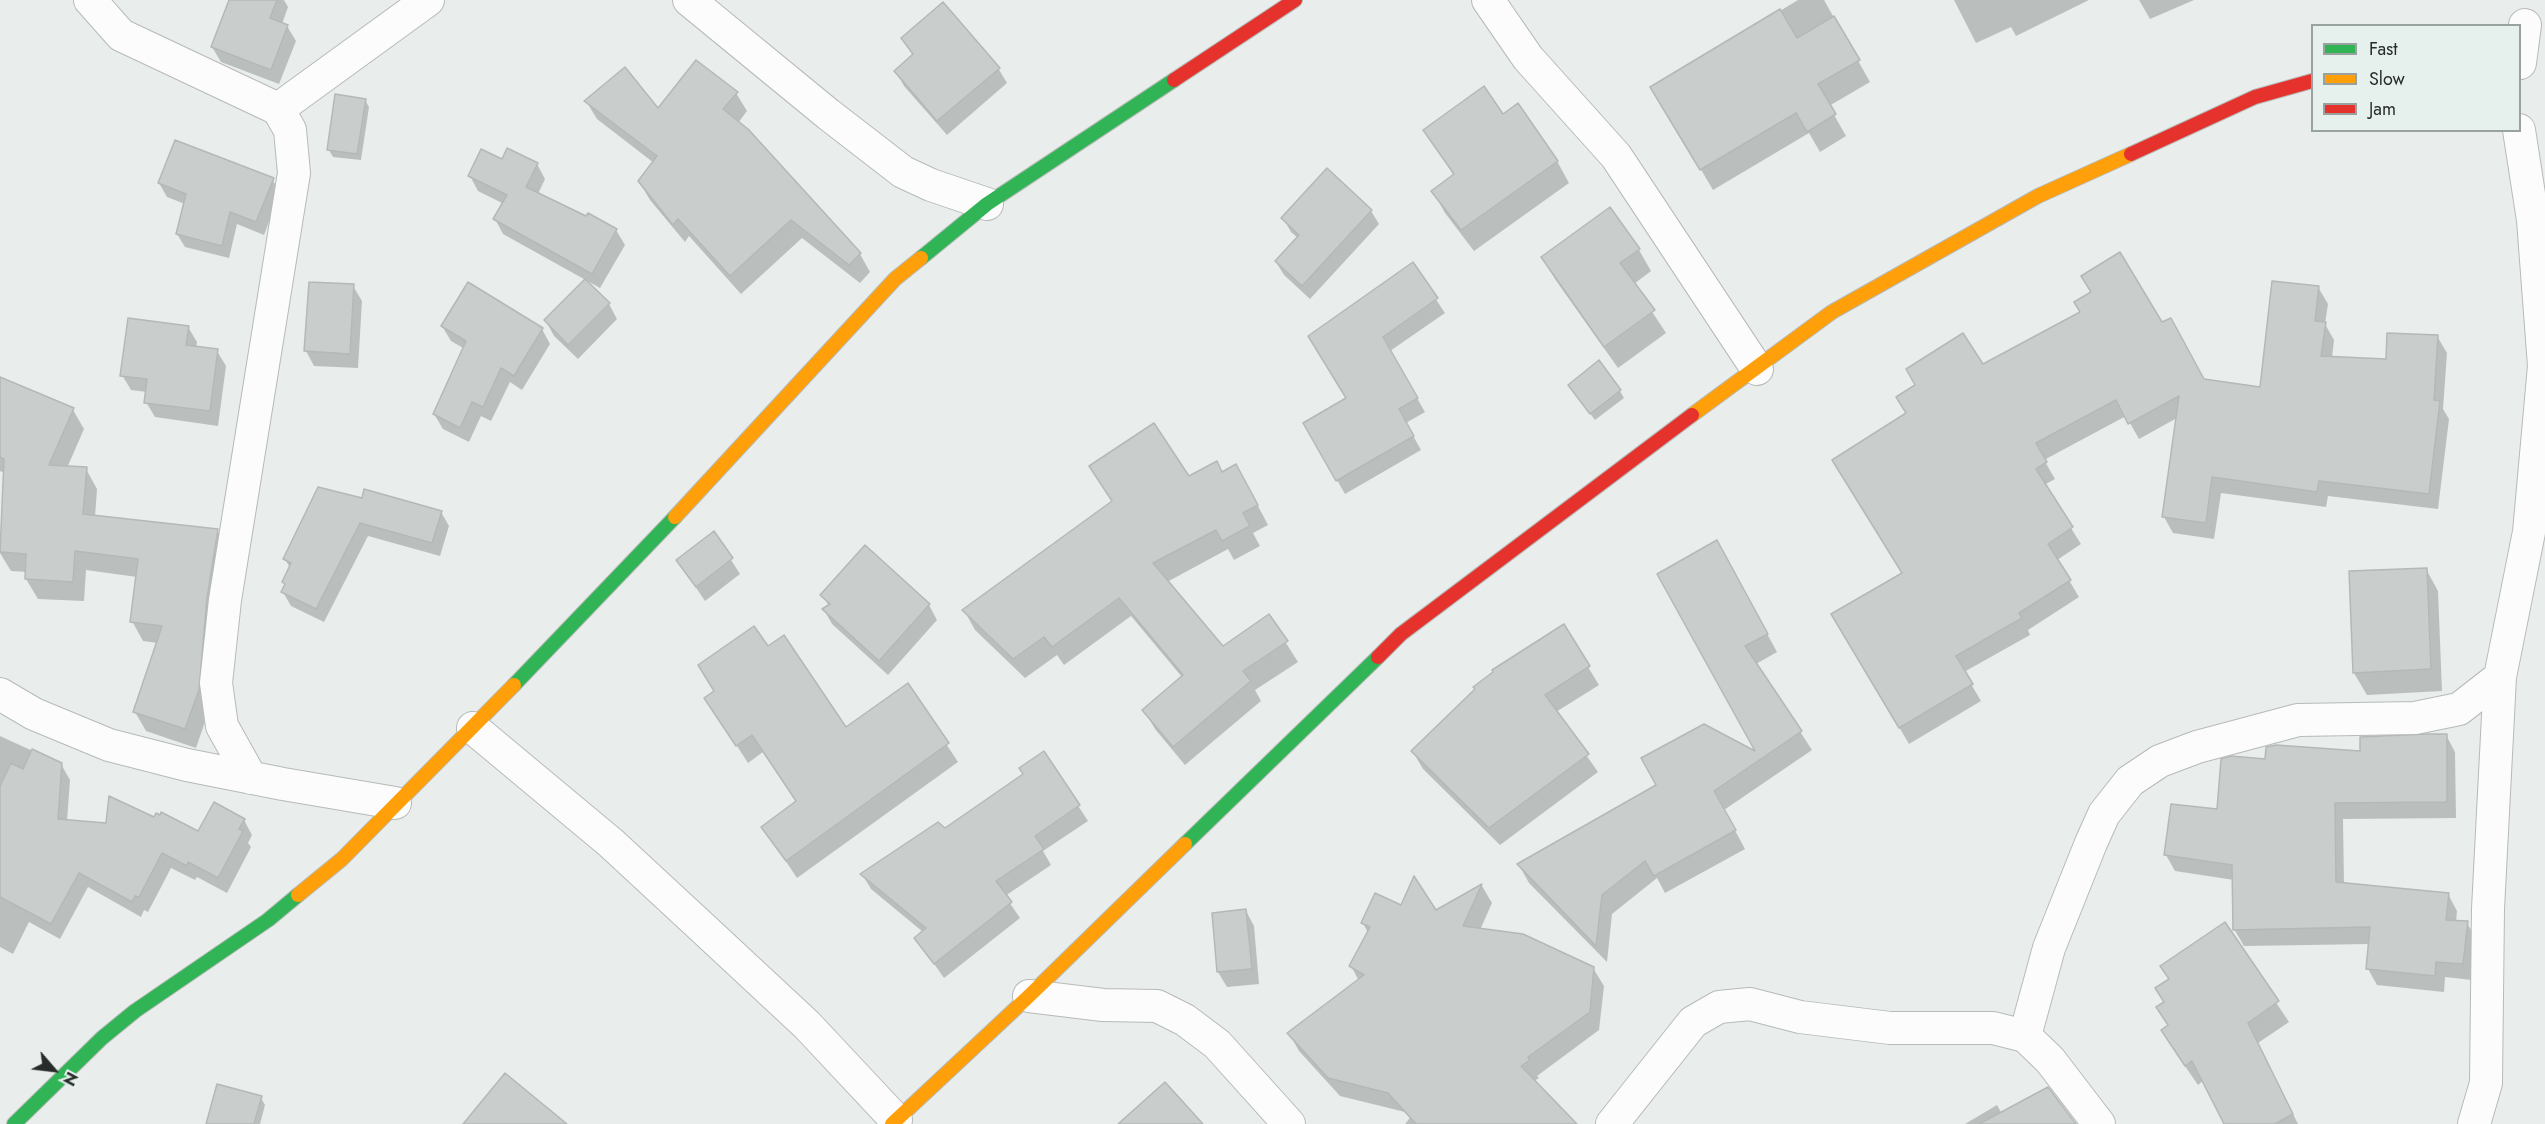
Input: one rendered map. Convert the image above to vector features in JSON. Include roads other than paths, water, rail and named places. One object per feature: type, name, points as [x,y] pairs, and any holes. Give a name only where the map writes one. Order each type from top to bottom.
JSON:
[{"type":"street","points":[[90,0],[121,35],[278,109],[290,130],[294,173],[225,600],[216,683],[222,726],[251,778]]},
{"type":"street","points":[[278,109],[428,0]]},
{"type":"street","points":[[689,0],[903,172],[931,185],[987,204]]},
{"type":"street","points":[[14,1124],[102,1038],[135,1011],[268,920],[342,859],[395,803],[473,728],[724,465],[895,279],[987,204],[1295,0]]},
{"type":"street","points":[[1488,0],[1528,58],[1616,156],[1674,247],[1714,301],[1757,369]]},
{"type":"street","points":[[2521,59],[2530,24]]},
{"type":"street","points":[[473,728],[637,867],[807,1025],[894,1122],[1029,996],[1401,634],[1703,406],[1757,369],[1832,312],[2038,196],[2255,97],[2311,82]]},
{"type":"street","points":[[2474,1124],[2486,1083],[2488,909],[2500,678],[2529,532],[2544,366],[2533,220],[2519,132]]},
{"type":"street","points":[[2025,1036],[2049,948],[2091,843],[2104,814],[2130,781],[2160,761],[2197,747],[2298,720],[2415,718],[2459,709],[2500,678]]},
{"type":"street","points":[[0,694],[34,714],[108,745],[251,778],[395,803]]},
{"type":"street","points":[[1029,996],[1103,1005],[1158,1006],[1185,1020],[1217,1044],[1289,1124]]},
{"type":"street","points":[[1612,1124],[1693,1022],[1719,1007],[1750,1004],[1800,1017],[1890,1028],[1993,1028],[2025,1036],[2050,1060],[2099,1124]]}]
